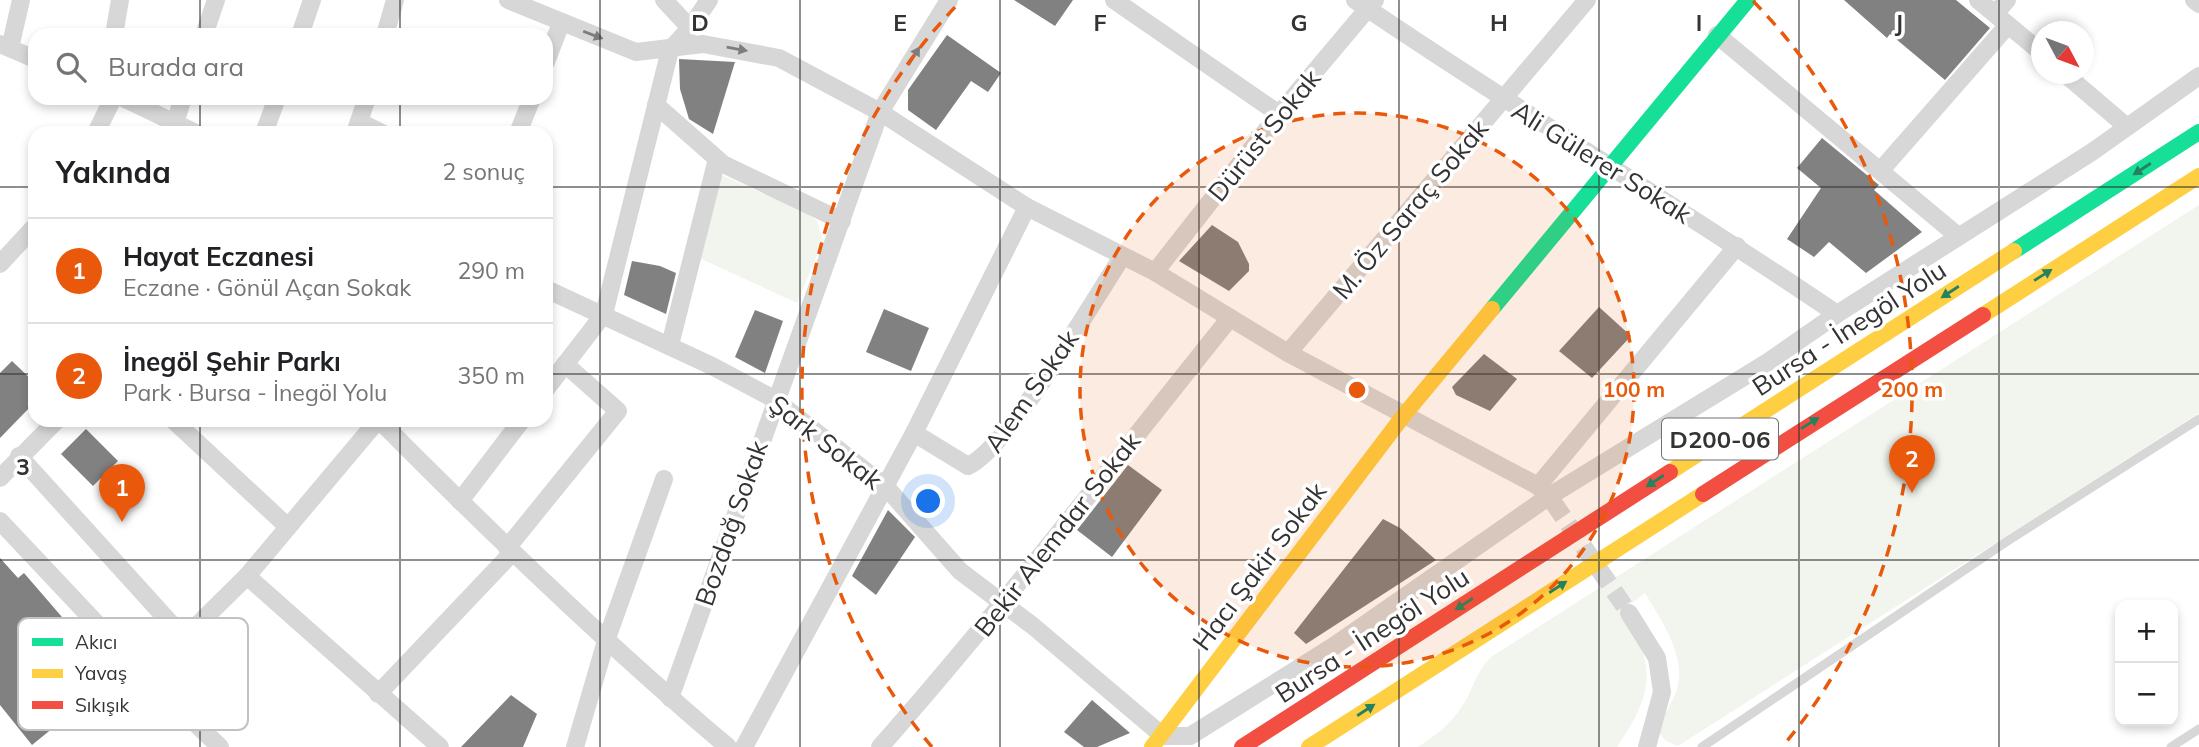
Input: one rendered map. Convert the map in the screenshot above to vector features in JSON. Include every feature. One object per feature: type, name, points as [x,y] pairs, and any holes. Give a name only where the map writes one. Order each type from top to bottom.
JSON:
[{"type":"main road","name":"Hacı Şakir Sokak","points":[[1157,741],[1404,415],[1748,0]]},
{"type":"main road","name":"Bursa - İnegöl Yolu","points":[[1242,747],[2199,132]]},
{"type":"main road","name":"D200-06","points":[[1309,747],[2199,176]]},
{"type":"street","points":[[21,0],[5,46],[28,56]]},
{"type":"street","points":[[115,28],[120,0]]},
{"type":"street","points":[[206,28],[216,0]]},
{"type":"street","points":[[302,28],[312,0]]},
{"type":"street","points":[[387,28],[395,0]]},
{"type":"street","points":[[508,0],[636,52],[670,50],[702,44],[779,58],[880,111],[1027,207],[1155,272],[1288,354],[1404,415],[1546,495]]},
{"type":"street","points":[[664,0],[690,28]]},
{"type":"street","points":[[553,380],[604,314],[670,50],[690,28],[709,0]]},
{"type":"street","name":"Bozdağ Sokak","points":[[670,698],[880,111],[949,0]]},
{"type":"street","points":[[1114,0],[1279,114]]},
{"type":"street","name":"M. Öz Saraç Sokak","points":[[1288,354],[1587,0]]},
{"type":"street","points":[[1978,0],[2031,44]]},
{"type":"street","points":[[1881,170],[2002,19],[2007,0]]},
{"type":"street","points":[[2194,0],[2199,4]]},
{"type":"street","name":"Dürüst Sokak","points":[[1155,272],[1366,3]]},
{"type":"street","name":"Ali Gülerer Sokak","points":[[1366,3],[1502,100],[1737,246],[1837,314]]},
{"type":"street","points":[[553,44],[561,23]]},
{"type":"street","points":[[1717,35],[1958,236]]},
{"type":"street","points":[[1157,741],[1190,736],[1334,646],[1546,495],[1768,362],[1837,314],[2092,152],[2199,76]]},
{"type":"street","points":[[2077,84],[2126,126]]},
{"type":"street","points":[[99,126],[110,105]]},
{"type":"street","points":[[138,105],[181,126]]},
{"type":"street","points":[[175,123],[181,105]]},
{"type":"street","points":[[267,126],[274,105]]},
{"type":"street","points":[[359,126],[365,105]]},
{"type":"street","points":[[521,126],[529,105]]},
{"type":"street","points":[[656,105],[717,159],[842,221]]},
{"type":"street","points":[[670,345],[717,159]]},
{"type":"street","points":[[744,747],[886,487],[1027,207]]},
{"type":"street","points":[[0,264],[28,234]]},
{"type":"street","points":[[1546,495],[1737,246]]},
{"type":"street","name":"Alem Sokak","points":[[914,433],[968,466],[982,460],[1026,404],[1122,257]]},
{"type":"street","name":"Şark Sokak","points":[[553,292],[670,345],[775,399],[886,487],[960,571],[1000,602],[1157,741]]},
{"type":"street","name":"Bekir Alemdar Sokak","points":[[880,747],[962,655],[1000,602],[1230,318]]},
{"type":"street","points":[[378,694],[509,551],[618,411],[565,364]]},
{"type":"street","points":[[0,478],[50,427]]},
{"type":"street","points":[[181,427],[288,527]]},
{"type":"street","points":[[204,618],[247,576],[373,427]]},
{"type":"street","points":[[386,427],[509,551],[606,641],[728,747]]},
{"type":"street","points":[[460,501],[517,427]]},
{"type":"street","points":[[19,456],[166,618]]},
{"type":"street","points":[[575,747],[606,641],[664,479]]},
{"type":"street","points":[[0,521],[91,618]]},
{"type":"street","points":[[247,576],[440,747]]},
{"type":"street","points":[[1629,613],[1657,658],[1662,691],[1647,747]]},
{"type":"street","points":[[195,730],[207,743]]},
{"type":"lane","points":[[1702,747],[2006,542],[2199,419]]},
{"type":"lane","points":[[2171,747],[2199,729]]},
{"type":"shaded area","points":[[719,174],[807,213],[817,221],[823,241],[797,303],[697,257]]},
{"type":"shaded area","points":[[2199,205],[2199,413],[1678,746],[1666,741],[1656,729],[1678,685],[1678,661],[1670,637],[1645,593],[1622,610],[1641,647],[1646,663],[1646,679],[1638,711],[1617,747],[1418,747],[1453,718],[1491,657]]},
{"type":"building","points":[[1014,0],[1073,0],[1055,26]]},
{"type":"building","points":[[1844,0],[1956,0],[1990,28],[1945,80],[1890,34],[1887,38]]},
{"type":"building","points":[[947,35],[1001,73],[988,92],[971,81],[936,130],[908,110],[908,90]]},
{"type":"building","points":[[679,59],[735,62],[713,134],[689,119],[680,89]]},
{"type":"building","points":[[1822,138],[1879,185],[1874,190],[1922,232],[1866,273],[1829,242],[1814,257],[1787,239],[1821,188],[1797,168]]},
{"type":"building","points":[[1212,225],[1238,242],[1249,264],[1249,271],[1229,291],[1179,261]]},
{"type":"building","points":[[632,261],[660,266],[676,273],[666,314],[624,295]]},
{"type":"building","points":[[1599,307],[1631,336],[1592,378],[1559,351]]},
{"type":"building","points":[[884,309],[929,328],[911,371],[866,352]]},
{"type":"building","points":[[755,310],[783,321],[765,373],[735,357]]},
{"type":"building","points":[[1484,354],[1517,379],[1490,411],[1456,395],[1452,387]]},
{"type":"building","points":[[12,361],[28,376],[28,409],[0,438],[0,373]]},
{"type":"building","points":[[86,429],[118,461],[93,486],[61,454]]},
{"type":"building","points":[[1128,465],[1162,490],[1112,557],[1077,530]]},
{"type":"building","points":[[888,510],[915,537],[876,595],[852,576]]},
{"type":"building","points":[[1383,519],[1400,528],[1436,560],[1306,644],[1294,633]]},
{"type":"building","points":[[0,558],[18,578],[24,573],[63,618],[18,618],[18,728],[0,705]]},
{"type":"building","points":[[511,695],[537,714],[523,747],[461,747]]},
{"type":"building","points":[[1092,700],[1130,733],[1097,747],[1084,747],[1064,732]]},
{"type":"building","points":[[20,730],[50,730],[32,745]]},
{"type":"tunnel","points":[[1553,502],[1629,613]]},
{"type":"traffic: fast","points":[[1492,309],[1748,0]]},
{"type":"traffic: fast","points":[[2014,251],[2199,132]]},
{"type":"traffic: slow","points":[[1983,315],[2199,176]]},
{"type":"traffic: slow","points":[[1670,472],[2014,251]]},
{"type":"traffic: slow","points":[[1152,747],[1404,415],[1492,309]]},
{"type":"traffic: slow","points":[[1309,747],[1703,494]]},
{"type":"traffic: jam","points":[[1703,494],[1983,315]]},
{"type":"traffic: jam","points":[[1242,747],[1670,472]]},
{"type":"place","name":"İnegöl Şehir Parkı","points":[[1912,493]]},
{"type":"place","name":"Hayat Eczanesi","points":[[122,522]]}]
